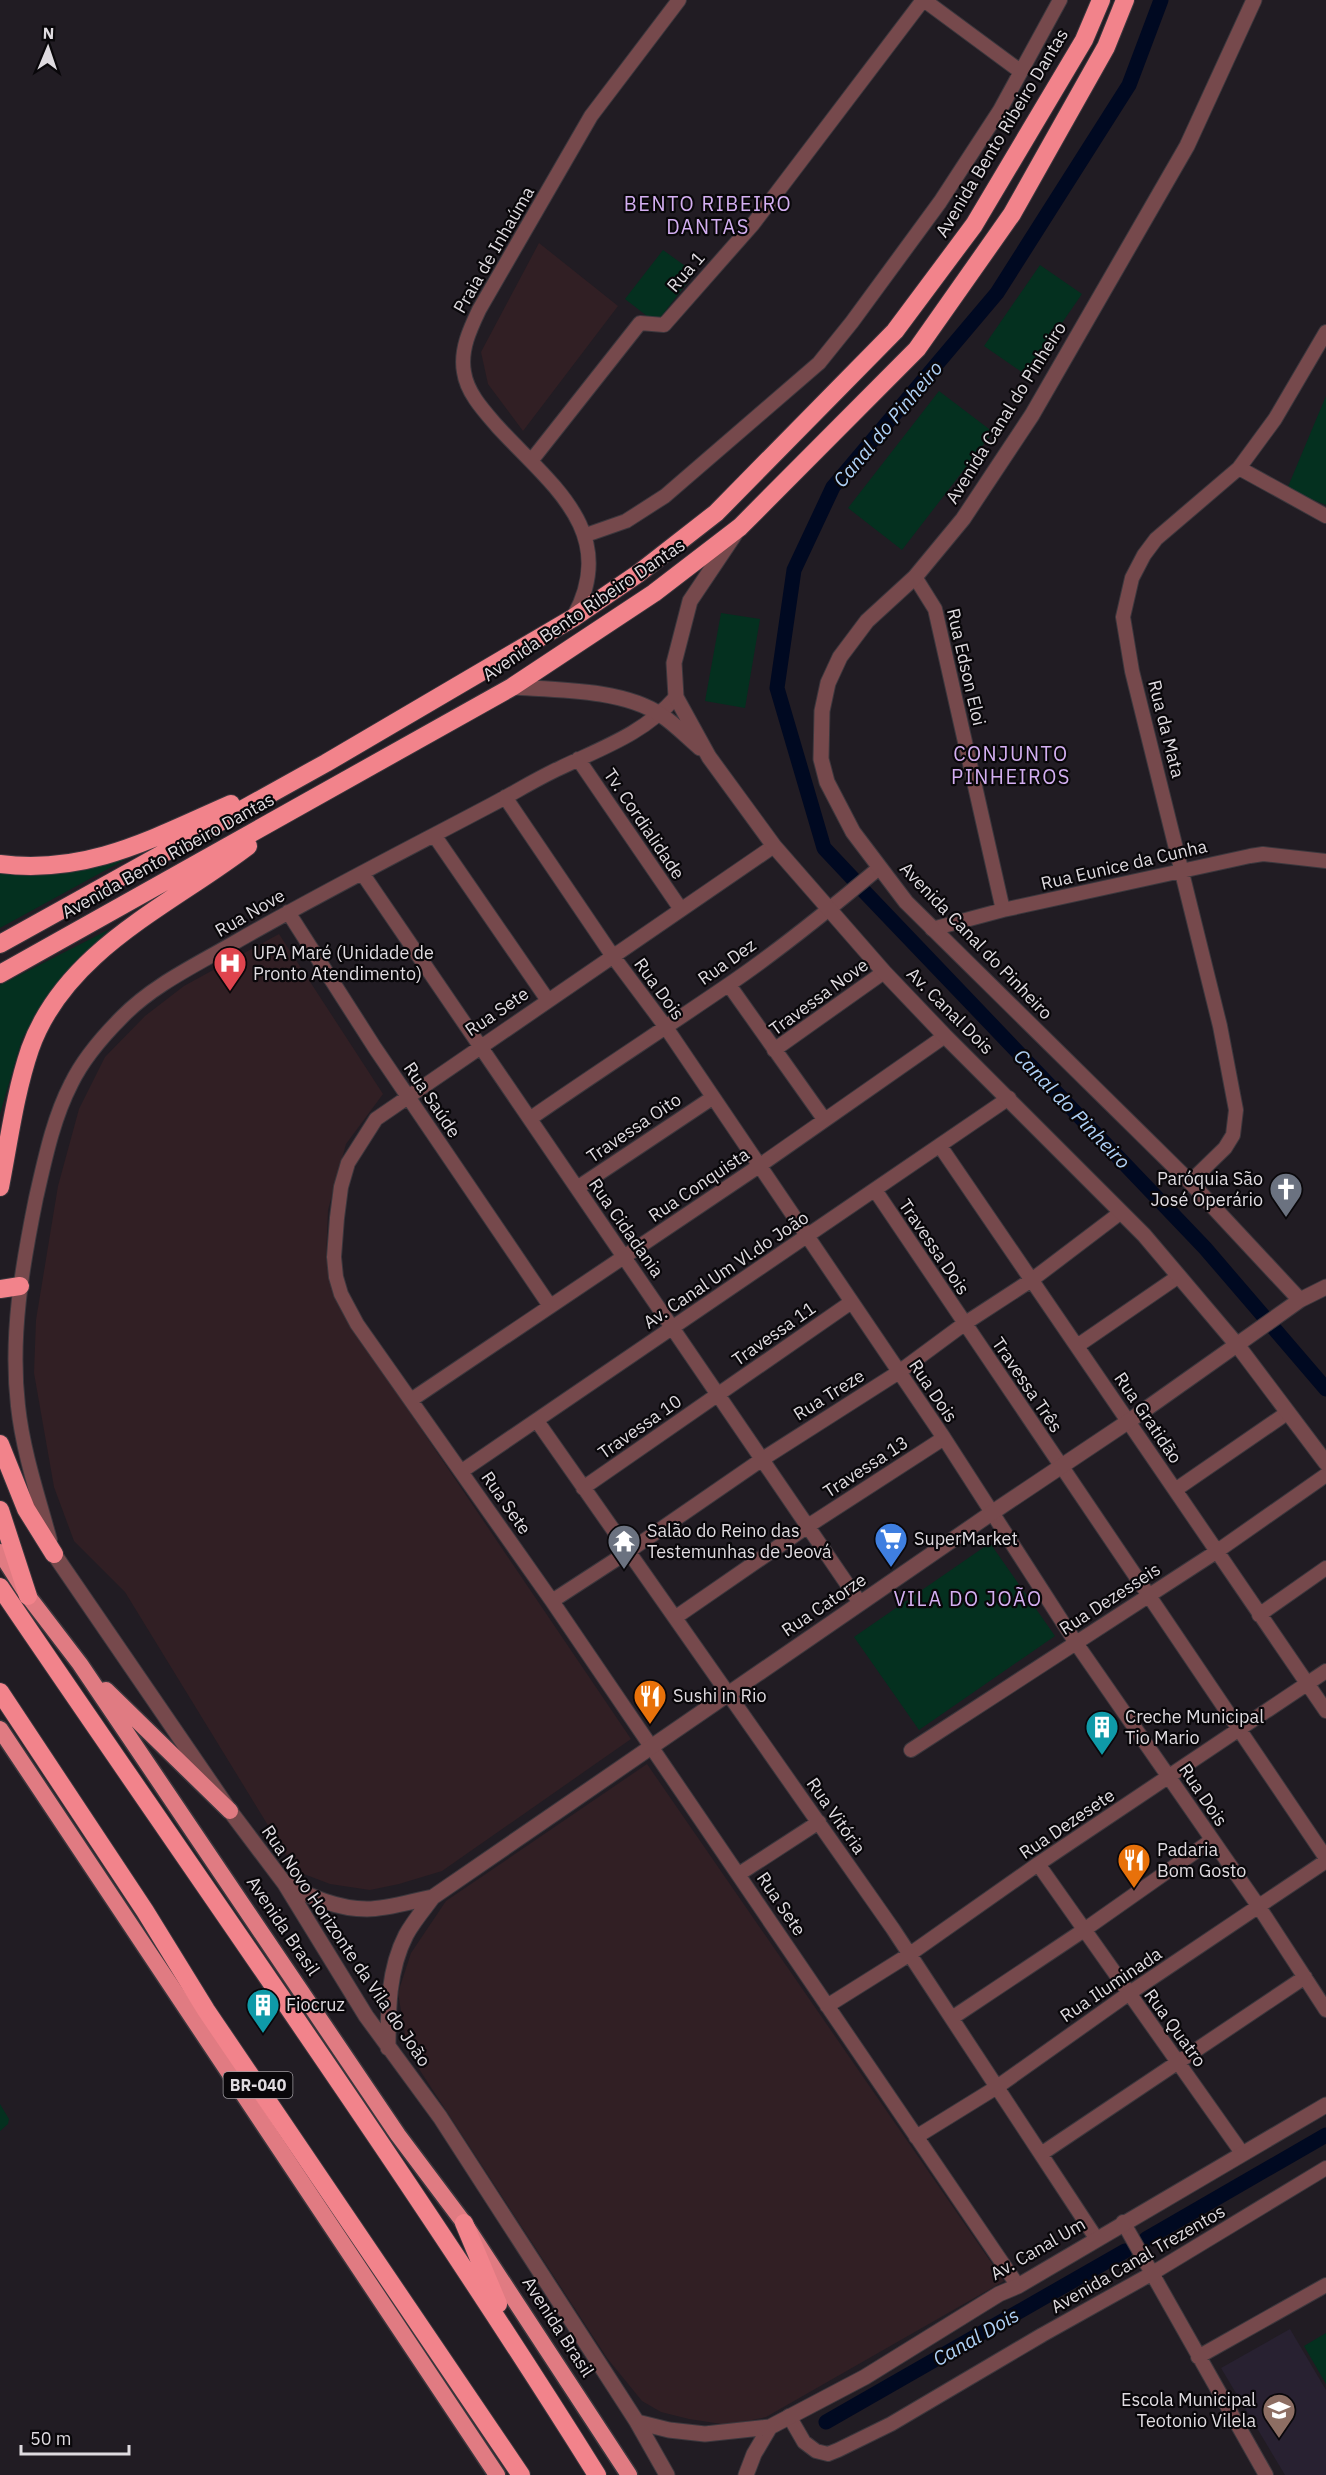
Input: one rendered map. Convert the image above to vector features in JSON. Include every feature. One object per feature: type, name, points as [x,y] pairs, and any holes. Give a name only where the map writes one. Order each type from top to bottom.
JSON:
[{"type":"highway","name":"Avenida Bento Ribeiro Dantas","points":[[0,944],[326,763],[573,618],[639,573],[716,513],[888,340],[974,225],[1084,40],[1101,0]]},
{"type":"highway","name":"Avenida Bento Ribeiro Dantas","points":[[0,974],[512,687],[654,593],[740,527],[917,349],[1012,214],[1106,47],[1125,0]]},
{"type":"highway","points":[[0,864],[55,867],[90,861],[123,850],[326,763]]},
{"type":"highway","points":[[0,1187],[19,1085],[44,1019],[60,994],[104,948],[246,848],[293,809]]},
{"type":"highway","points":[[0,1289],[20,1286]]},
{"type":"highway","points":[[0,1444],[26,1509],[54,1554]]},
{"type":"highway","points":[[0,1510],[28,1596]]},
{"type":"highway","name":"Avenida Brasil","points":[[0,1552],[28,1596],[80,1664],[398,2135],[464,2223],[629,2475]]},
{"type":"highway","points":[[0,1587],[345,2090],[514,2342],[597,2475]]},
{"type":"highway","points":[[80,1664],[230,1811]]},
{"type":"highway","name":"BR-040","points":[[0,1692],[145,1911],[206,2010],[521,2475]]},
{"type":"highway","points":[[0,1728],[497,2475]]},
{"type":"highway","points":[[464,2223],[514,2342]]},
{"type":"street","name":"Praia de Inhaúma","points":[[573,618],[588,585],[590,570],[586,536],[577,516],[531,460],[482,409],[467,384],[463,365],[470,329],[591,116],[678,0]]},
{"type":"street","name":"Rua 1","points":[[531,460],[640,323],[664,325],[753,224],[924,0]]},
{"type":"street","points":[[924,0],[1020,71]]},
{"type":"street","points":[[586,536],[626,521],[665,496],[819,363],[940,202],[1000,110],[1059,0]]},
{"type":"street","name":"Avenida Canal do Pinheiro","points":[[1254,0],[1187,146],[1032,415],[963,519],[915,577],[851,639],[828,683],[822,711],[821,759],[827,782],[853,832],[893,887],[932,929],[1190,1182],[1300,1300]]},
{"type":"street","name":"Rua da Mata","points":[[1190,1182],[1225,1148],[1233,1135],[1237,1117],[1220,1026],[1183,869],[1132,671],[1123,617],[1132,578],[1144,555],[1156,539],[1239,468],[1275,419],[1324,339]]},
{"type":"street","points":[[1239,468],[1326,516]]},
{"type":"street","points":[[708,755],[676,697],[674,663],[690,601],[740,527]]},
{"type":"street","name":"Rua Edson Eloi","points":[[915,577],[935,609],[1003,910]]},
{"type":"street","points":[[512,687],[570,690],[616,698],[660,714],[708,755]]},
{"type":"street","points":[[660,714],[676,697]]},
{"type":"street","name":"Rua Nove","points":[[20,1286],[38,1188],[57,1115],[72,1081],[88,1055],[123,1015],[167,981],[288,912],[578,759],[627,737],[660,714]]},
{"type":"street","name":"Av. Canal Dois","points":[[708,755],[774,846],[828,910],[945,1036],[1144,1235],[1238,1346]]},
{"type":"street","name":"Tv. Cordialidade","points":[[578,759],[680,908]]},
{"type":"street","name":"Rua Dois","points":[[505,797],[612,955],[665,1026],[850,1303],[944,1438],[1076,1643],[1259,1907],[1326,2010]]},
{"type":"street","points":[[434,835],[547,999]]},
{"type":"street","name":"Rua Sete","points":[[774,846],[478,1046],[376,1119],[348,1163],[341,1187],[334,1257],[336,1277],[341,1294],[357,1324],[552,1600],[1018,2286]]},
{"type":"street","name":"Rua Eunice da Cunha","points":[[932,929],[1003,910],[1183,869],[1263,854],[1326,861]]},
{"type":"street","name":"Rua Dez","points":[[531,1118],[729,985],[879,868]]},
{"type":"street","name":"Rua Cidadania","points":[[362,873],[860,1603]]},
{"type":"street","name":"Rua Saúde","points":[[288,912],[407,1095],[550,1306]]},
{"type":"street","name":"Travessa Nove","points":[[774,1050],[884,972]]},
{"type":"street","points":[[729,985],[824,1119]]},
{"type":"street","name":"Rua Conquista","points":[[411,1400],[759,1166],[945,1036]]},
{"type":"street","name":"Travessa Oito","points":[[577,1188],[712,1098]]},
{"type":"street","name":"Av. Canal Um Vl.do João","points":[[462,1471],[1009,1098]]},
{"type":"street","name":"Rua Gratidão","points":[[940,1146],[1326,1711]]},
{"type":"street","name":"Travessa Dois","points":[[875,1190],[964,1324]]},
{"type":"street","name":"Rua Treze","points":[[552,1600],[629,1551],[761,1460],[899,1372],[964,1324],[1032,1279],[1120,1213]]},
{"type":"street","points":[[1077,1346],[1179,1276]]},
{"type":"street","name":"Rua Novo Horizonte da Vila do João","points":[[20,1286],[15,1360],[18,1406],[24,1447],[54,1554],[230,1811],[285,1884],[366,2016],[440,2117],[637,2422],[667,2475]]},
{"type":"street","name":"Rua Catorze","points":[[388,2048],[388,2005],[398,1956],[406,1934],[433,1897],[1238,1346],[1300,1300],[1325,1290]]},
{"type":"street","name":"Travessa 11","points":[[718,1395],[850,1303]]},
{"type":"street","name":"Travessa Três","points":[[964,1324],[1149,1594],[1326,1860]]},
{"type":"street","points":[[1238,1346],[1326,1463]]},
{"type":"street","name":"Travessa 10","points":[[583,1488],[718,1395]]},
{"type":"street","points":[[1175,1490],[1287,1413]]},
{"type":"street","name":"Rua Vitória","points":[[537,1421],[910,1954],[1096,2238]]},
{"type":"street","name":"Travessa 13","points":[[676,1617],[808,1526],[944,1438]]},
{"type":"street","name":"Rua Dezesseis","points":[[911,1750],[1216,1552],[1326,1475]]},
{"type":"street","points":[[1259,1615],[1326,1568]]},
{"type":"street","name":"Rua Dezesete","points":[[827,2006],[910,1954],[1038,1864],[1170,1778],[1239,1728],[1326,1671]]},
{"type":"street","points":[[739,1874],[819,1822]]},
{"type":"street","points":[[952,2018],[1084,1930],[1212,1840]]},
{"type":"street","name":"Rua Iluminada","points":[[916,2137],[998,2086],[1128,1994],[1326,1860]]},
{"type":"street","name":"Rua Quatro","points":[[1038,1864],[1242,2153]]},
{"type":"street","name":"Rua Catorze","points":[[285,1884],[317,1899],[344,1907],[369,1909],[433,1897]]},
{"type":"street","points":[[1041,2154],[1305,1977]]},
{"type":"street","name":"Av. Canal Um","points":[[770,2427],[865,2377],[999,2294],[1018,2286],[1123,2222],[1326,2105]]},
{"type":"street","name":"Avenida Canal Trezentos","points":[[789,2416],[804,2442],[816,2451],[828,2454],[838,2450],[891,2424],[1151,2274],[1326,2168]]},
{"type":"street","points":[[1123,2222],[1266,2475]]},
{"type":"street","points":[[1198,2357],[1326,2285]]},
{"type":"street","points":[[637,2422],[669,2430],[705,2434],[735,2433],[770,2427]]},
{"type":"street","points":[[746,2475],[754,2454],[770,2427]]},
{"type":"shaded area","points":[[539,243],[618,306],[523,431],[488,384],[481,352]]},
{"type":"shaded area","points":[[279,934],[383,1094],[346,1144],[328,1210],[326,1259],[342,1312],[631,1739],[442,1871],[370,1890],[330,1884],[296,1871],[125,1592],[74,1541],[54,1487],[34,1373],[36,1320],[58,1186],[79,1109],[105,1057],[145,1016],[184,986]]},
{"type":"shaded area","points":[[647,1764],[1004,2281],[766,2417],[728,2425],[661,2412],[642,2401],[607,2358],[421,2072],[407,2046],[398,1993],[411,1953],[446,1901]]},
{"type":"shaded area","points":[[1290,2329],[1326,2390],[1326,2475],[1285,2475],[1221,2368]]},
{"type":"green space","points":[[663,250],[695,273],[656,323],[625,299]]},
{"type":"green space","points":[[1040,265],[1082,294],[1026,375],[984,346]]},
{"type":"green space","points":[[939,391],[993,432],[902,550],[848,508]]},
{"type":"green space","points":[[1326,396],[1326,505],[1287,489]]},
{"type":"green space","points":[[721,613],[760,619],[745,708],[705,701]]},
{"type":"green space","points":[[137,853],[0,928],[0,872],[36,874],[70,871]]},
{"type":"green space","points":[[110,929],[86,952],[50,994],[22,1039],[0,1114],[0,985]]},
{"type":"green space","points":[[990,1543],[1055,1636],[919,1730],[854,1637]]},
{"type":"green space","points":[[0,2104],[9,2119],[8,2124],[0,2131]]},
{"type":"green space","points":[[1326,2333],[1326,2384],[1304,2346]]},
{"type":"waterway","name":"Canal do Pinheiro","points":[[856,882],[824,848],[777,688],[794,570],[833,487],[997,293],[1129,85],[1161,0]]},
{"type":"waterway","name":"Canal do Pinheiro","points":[[860,887],[1205,1248],[1326,1389]]},
{"type":"waterway","name":"Canal Dois","points":[[1146,2239],[1326,2135]]},
{"type":"waterway","name":"Canal Dois","points":[[826,2422],[1125,2251]]},
{"type":"place","name":"UPA Maré (Unidade de Pronto Atendimento)","points":[[230,992]]},
{"type":"place","name":"Paróquia São José Operário","points":[[1286,1218]]},
{"type":"place","name":"SuperMarket","points":[[891,1568]]},
{"type":"place","name":"Salão do Reino das Testemunhas de Jeová","points":[[624,1570]]},
{"type":"place","name":"Sushi in Rio","points":[[650,1725]]},
{"type":"place","name":"Creche Municipal Tio Mario","points":[[1102,1756]]},
{"type":"place","name":"Padaria Bom Gosto","points":[[1134,1889]]},
{"type":"place","name":"Fiocruz","points":[[263,2034]]},
{"type":"place","name":"Escola Municipal Teotonio Vilela","points":[[1279,2439]]},
{"type":"district","name":"BENTO RIBEIRO DANTAS","points":[[708,216]]},
{"type":"district","name":"CONJUNTO PINHEIROS","points":[[1011,766]]},
{"type":"district","name":"VILA DO JOÃO","points":[[968,1599]]}]
